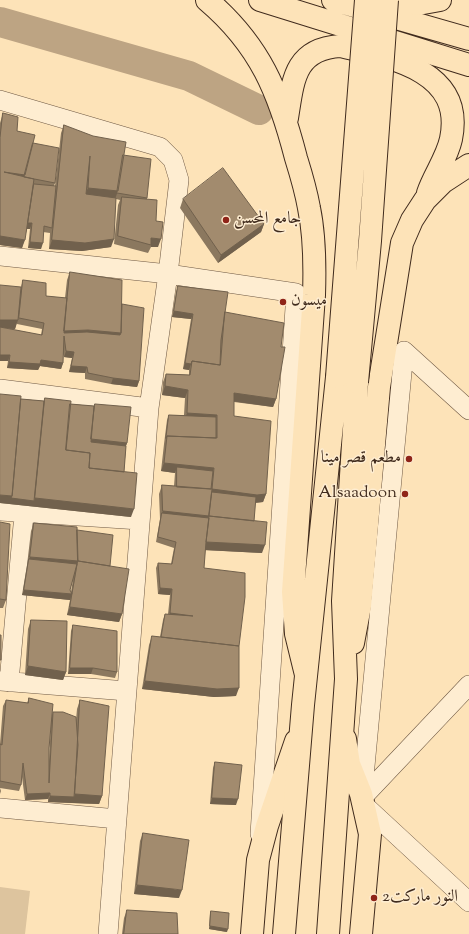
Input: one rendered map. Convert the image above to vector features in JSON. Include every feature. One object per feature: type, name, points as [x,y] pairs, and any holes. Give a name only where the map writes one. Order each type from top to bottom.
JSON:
[{"type":"main road","points":[[207,0],[238,30],[268,74],[286,120],[309,207],[315,263],[310,367],[293,592],[296,634],[306,675]]},
{"type":"main road","points":[[260,0],[469,65]]},
{"type":"main road","points":[[333,0],[469,39]]},
{"type":"main road","points":[[328,934],[346,679],[343,601],[347,379],[366,0]]},
{"type":"main road","points":[[284,934],[306,675],[347,379],[370,241],[387,0]]},
{"type":"main road","points":[[394,0],[418,4],[440,0]]},
{"type":"main road","points":[[286,120],[293,78],[298,67],[306,58],[316,51],[328,47],[340,46],[418,68],[430,76],[440,86],[452,112],[453,127],[450,141],[425,200],[412,220],[402,243],[379,387],[360,606],[346,679]]},
{"type":"main road","points":[[425,200],[443,182],[469,165]]},
{"type":"main road","points":[[252,934],[258,860],[267,826],[296,741],[303,705]]},
{"type":"main road","points":[[344,707],[345,740],[349,764],[363,801],[370,834],[362,934]]},
{"type":"street","points":[[0,100],[160,147],[173,160],[179,180],[168,274],[149,408],[108,934]]},
{"type":"street","points":[[0,256],[168,274],[296,293],[258,860]]},
{"type":"street","points":[[363,801],[404,351],[469,410]]},
{"type":"street","points":[[0,389],[149,408]]},
{"type":"street","points":[[0,511],[24,514],[140,520]]},
{"type":"street","points":[[24,514],[5,682],[127,691]]},
{"type":"street","points":[[363,801],[469,685]]},
{"type":"street","points":[[363,801],[466,893]]},
{"type":"street","points":[[0,808],[117,819]]},
{"type":"shaded area","points":[[0,887],[30,891],[25,934],[0,934]]},
{"type":"building","points":[[3,113],[18,117],[17,131],[35,135],[25,175],[4,172],[34,179],[25,240],[0,236],[0,138]]},
{"type":"building","points":[[64,125],[93,136],[126,142],[118,191],[88,188],[90,156],[86,194],[116,198],[114,239],[85,243],[52,240]]},
{"type":"building","points":[[33,143],[59,148],[55,183],[24,177]]},
{"type":"building","points":[[123,155],[151,159],[147,198],[117,193]]},
{"type":"building","points":[[223,168],[264,224],[221,255],[183,199]]},
{"type":"building","points":[[34,184],[56,186],[52,228],[44,226],[43,243],[30,242],[32,223],[28,223]]},
{"type":"building","points":[[122,197],[157,200],[156,221],[163,222],[161,239],[151,238],[151,245],[118,236]]},
{"type":"building","points":[[70,272],[122,280],[121,333],[88,330],[64,331]]},
{"type":"building","points":[[23,280],[46,283],[46,296],[67,298],[64,333],[87,332],[120,335],[122,304],[144,308],[139,381],[88,373],[87,367],[71,366],[74,352],[66,351],[64,336],[63,363],[41,360],[40,364],[9,362],[10,355],[0,355],[0,327],[42,335],[44,323],[19,318]]},
{"type":"building","points":[[0,285],[21,287],[18,320],[0,320]]},
{"type":"building","points":[[178,286],[228,292],[221,340],[220,365],[192,361],[191,364],[185,363],[193,314],[174,311]]},
{"type":"building","points":[[225,312],[284,323],[281,347],[285,347],[276,399],[234,393],[234,416],[271,421],[266,494],[257,495],[212,489],[214,468],[164,463],[167,436],[217,438],[217,415],[187,413],[188,390],[165,386],[166,374],[190,375],[192,361],[220,365]]},
{"type":"building","points":[[0,394],[21,396],[12,496],[0,495]]},
{"type":"building","points":[[45,398],[71,401],[66,450],[90,453],[89,468],[137,473],[134,509],[35,498]]},
{"type":"building","points":[[21,399],[44,401],[34,501],[11,498]]},
{"type":"building","points":[[70,404],[94,406],[91,442],[126,446],[124,472],[89,468],[90,453],[66,450]]},
{"type":"building","points":[[95,404],[131,407],[127,443],[91,439]]},
{"type":"building","points":[[169,415],[216,417],[216,438],[167,436],[166,438]]},
{"type":"building","points":[[177,467],[213,471],[211,489],[177,487]]},
{"type":"building","points":[[162,485],[212,489],[209,516],[163,511]]},
{"type":"building","points":[[212,492],[256,497],[254,521],[209,516]]},
{"type":"building","points":[[162,513],[209,518],[204,568],[245,573],[245,597],[239,646],[161,637],[165,614],[193,616],[170,613],[172,589],[160,588],[158,563],[172,564],[176,542],[158,537]]},
{"type":"building","points":[[209,516],[267,522],[265,545],[206,542]]},
{"type":"building","points":[[0,522],[10,524],[6,600],[0,599]]},
{"type":"building","points":[[34,523],[77,527],[78,561],[30,557]]},
{"type":"building","points":[[77,530],[113,535],[110,566],[78,561]]},
{"type":"building","points":[[29,559],[77,564],[70,590],[72,594],[24,590]]},
{"type":"building","points":[[78,561],[129,569],[122,614],[70,607]]},
{"type":"building","points":[[31,620],[67,621],[66,672],[28,666]]},
{"type":"building","points":[[73,625],[117,631],[117,672],[93,668],[70,668]]},
{"type":"building","points":[[1,635],[1,660],[0,660]]},
{"type":"building","points":[[152,636],[239,646],[239,688],[217,689],[145,681]]},
{"type":"building","points":[[29,698],[53,704],[49,748],[49,783],[53,712],[63,712],[76,717],[78,745],[74,797],[50,796],[50,793],[27,794],[23,763],[21,785],[0,781],[0,744],[2,745],[6,700],[28,703]]},
{"type":"building","points":[[80,700],[109,706],[102,796],[75,794]]},
{"type":"building","points":[[215,762],[242,765],[238,799],[212,798]]},
{"type":"building","points":[[143,833],[189,840],[182,890],[137,885]]},
{"type":"building","points":[[127,910],[177,913],[178,934],[124,934]]},
{"type":"building","points":[[211,911],[229,913],[228,929],[210,926]]},
{"type":"waterway","points":[[0,22],[189,76],[259,110]]},
{"type":"place","name":"جامع المحسن","points":[[226,220]]},
{"type":"place","name":"ميسون","points":[[283,302]]},
{"type":"place","name":"مطعم قصر مينا","points":[[409,459]]},
{"type":"place","name":"Alsaadoon","points":[[405,494]]},
{"type":"place","name":"النور ماركت2","points":[[374,898]]}]
